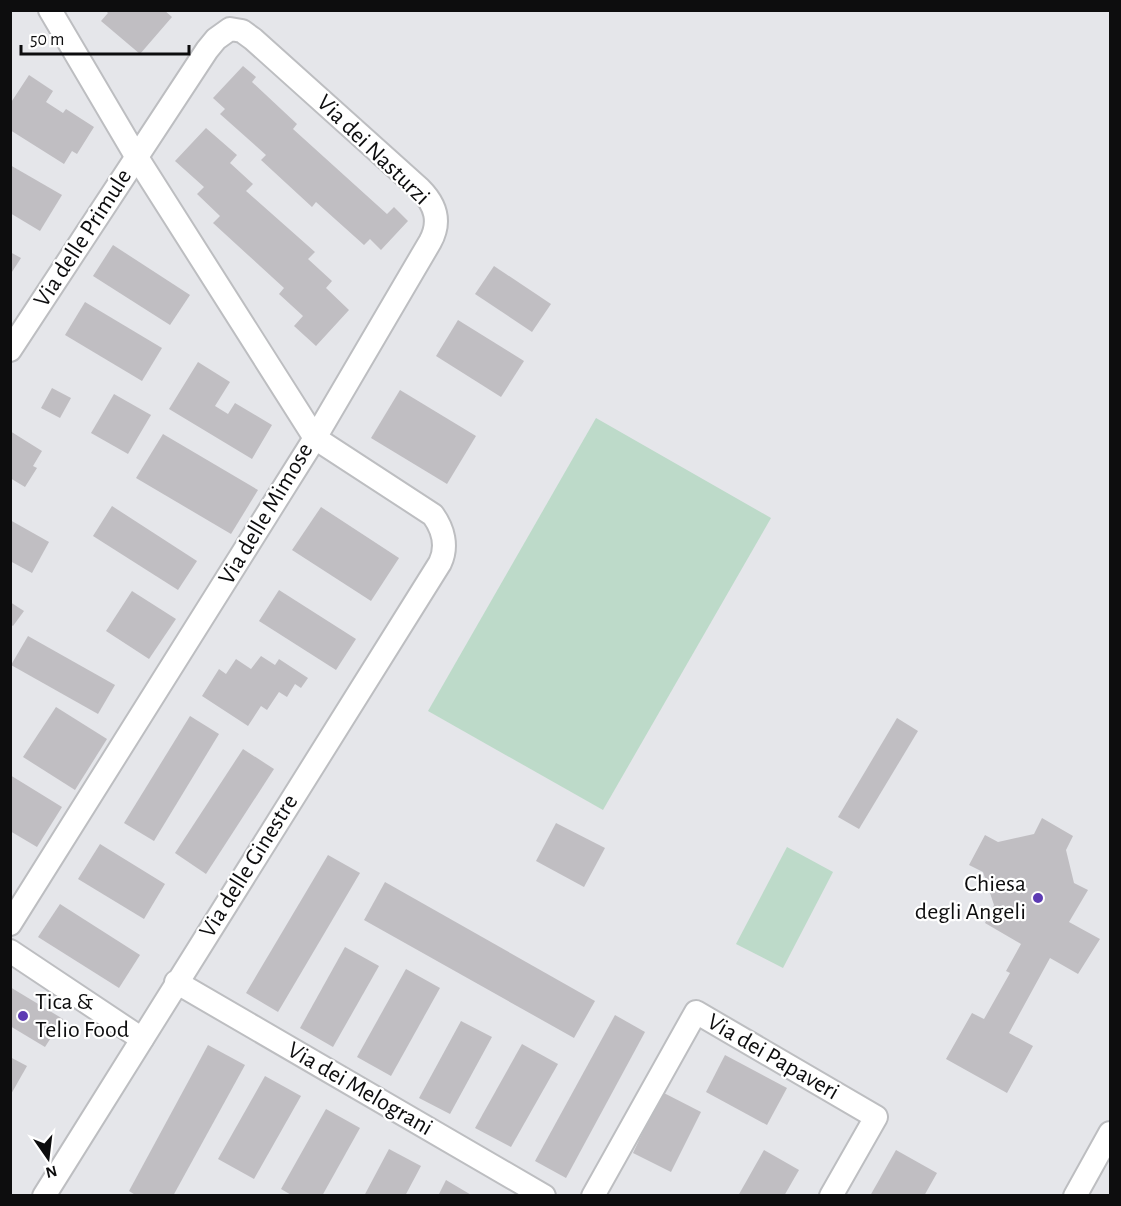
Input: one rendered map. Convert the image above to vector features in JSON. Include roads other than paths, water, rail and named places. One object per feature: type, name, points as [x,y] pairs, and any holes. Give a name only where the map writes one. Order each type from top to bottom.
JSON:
[{"type":"street","name":"Via delle Mimose","points":[[10,924],[315,438],[136,156],[50,10]]},
{"type":"street","name":"Via dei Nasturzi","points":[[136,156],[211,45],[223,33],[238,30],[253,39],[431,201],[437,222],[430,242],[315,438]]},
{"type":"street","name":"Via delle Primule","points":[[10,350],[136,156]]},
{"type":"street","name":"Via delle Ginestre","points":[[44,1196],[440,563],[445,550],[443,535],[437,520],[427,510],[315,438]]},
{"type":"street","points":[[10,951],[142,1039]]},
{"type":"street","name":"Via dei Melograni","points":[[176,982],[544,1196]]},
{"type":"street","name":"Via dei Papaveri","points":[[593,1196],[696,1012],[876,1117],[831,1196]]},
{"type":"street","points":[[1075,1196],[1110,1133]]},
{"type":"place","name":"Chiesa degli Angeli","points":[[1038,898]]},
{"type":"place","name":"Tica & Telio Food","points":[[23,1016]]}]
